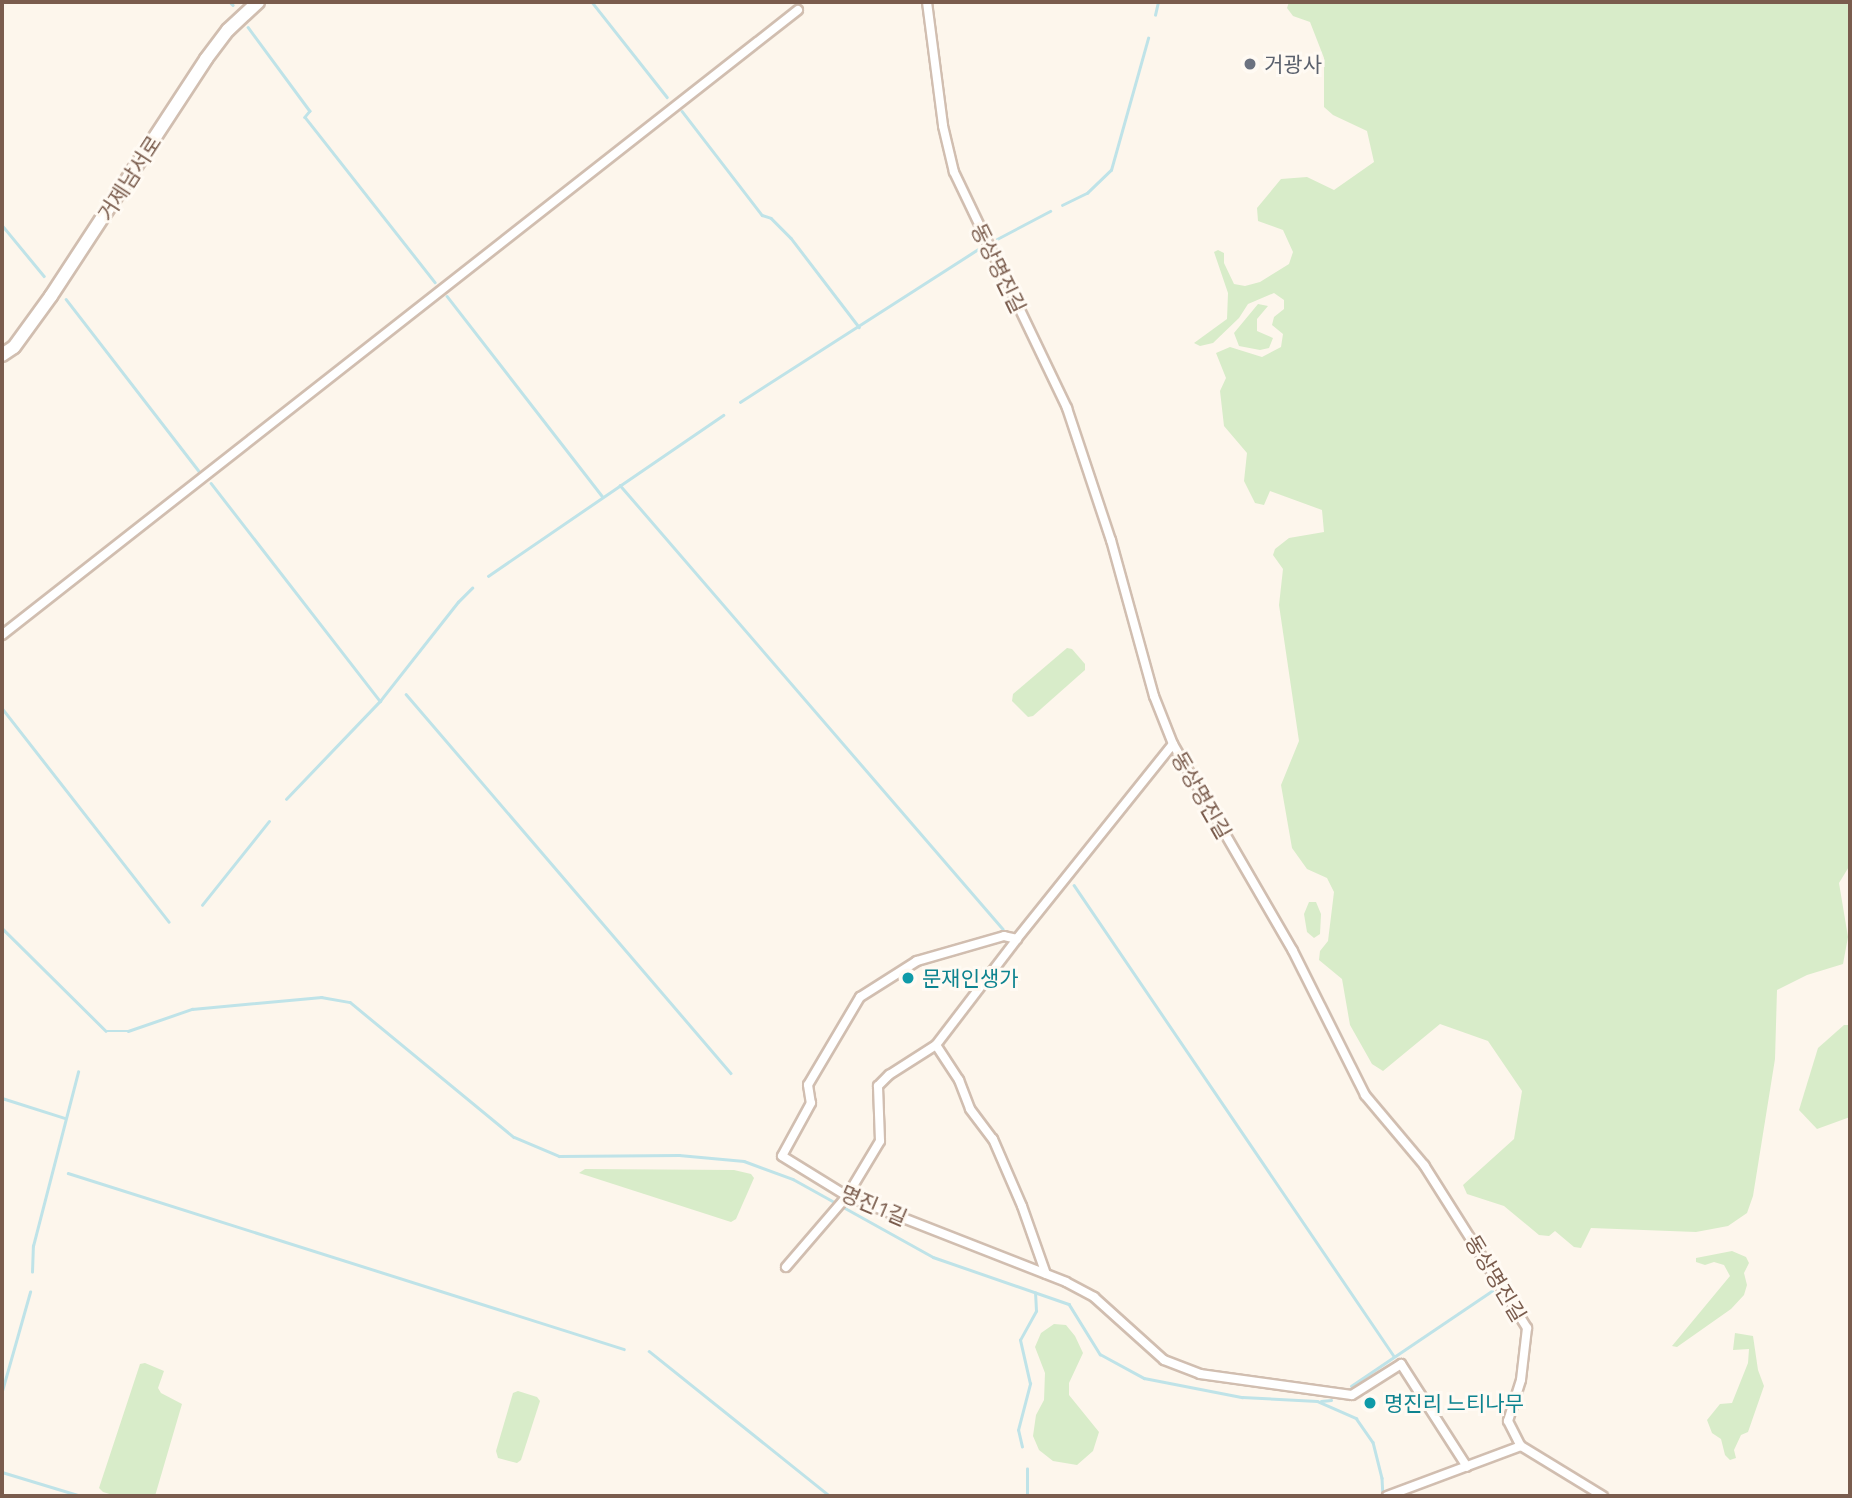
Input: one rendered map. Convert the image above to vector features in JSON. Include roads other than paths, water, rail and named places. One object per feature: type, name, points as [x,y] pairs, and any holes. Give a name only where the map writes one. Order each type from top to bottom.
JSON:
[{"type":"main road","name":"거제남서로","points":[[2,355],[14,347],[51,296],[206,60],[228,30],[258,2]]},
{"type":"street","name":"동상명진길","points":[[928,2],[943,125],[954,172],[1075,430],[1111,540],[1154,696],[1172,744],[1293,951],[1365,1095],[1424,1166],[1527,1328],[1521,1380],[1508,1421],[1521,1446]]},
{"type":"street","points":[[2,635],[798,10]]},
{"type":"street","points":[[786,1267],[847,1196],[880,1141],[878,1086],[889,1075],[936,1045],[1172,744]]},
{"type":"street","name":"명진1길","points":[[1017,939],[1004,936],[917,961],[860,997],[808,1085],[811,1103],[782,1156],[847,1196],[1046,1274],[1094,1297],[1164,1360],[1200,1374],[1352,1395],[1401,1364],[1467,1467]]},
{"type":"street","points":[[936,1045],[959,1080],[970,1109],[993,1139],[1022,1206],[1046,1274]]},
{"type":"street","points":[[1387,1496],[1521,1446],[1603,1496]]},
{"type":"waterway","points":[[230,2],[233,5]]},
{"type":"waterway","points":[[592,2],[667,97]]},
{"type":"waterway","points":[[1155,15],[1158,2]]},
{"type":"waterway","points":[[248,27],[310,111],[305,117],[435,282]]},
{"type":"waterway","points":[[1062,205],[1087,193],[1111,170],[1148,38]]},
{"type":"waterway","points":[[682,111],[762,215],[771,218],[791,238],[859,327]]},
{"type":"waterway","points":[[997,239],[1050,211]]},
{"type":"waterway","points":[[2,225],[44,276]]},
{"type":"waterway","points":[[740,402],[977,250]]},
{"type":"waterway","points":[[447,296],[603,497]]},
{"type":"waterway","points":[[66,299],[199,471]]},
{"type":"waterway","points":[[488,576],[723,415]]},
{"type":"waterway","points":[[211,483],[380,701]]},
{"type":"waterway","points":[[620,485],[1003,929]]},
{"type":"waterway","points":[[286,799],[380,701],[472,588]]},
{"type":"waterway","points":[[406,694],[731,1073]]},
{"type":"waterway","points":[[2,708],[169,922]]},
{"type":"waterway","points":[[202,905],[269,821]]},
{"type":"waterway","points":[[1074,885],[1394,1356]]},
{"type":"waterway","points":[[2,928],[106,1031],[128,1031],[192,1009],[321,997],[350,1002],[514,1137],[559,1156],[679,1155],[744,1161],[793,1179],[933,1257],[1069,1304],[1100,1354],[1144,1378],[1242,1397],[1317,1401],[1356,1418],[1373,1442],[1382,1478],[1383,1496]]},
{"type":"waterway","points":[[32,1272],[33,1246],[78,1072]]},
{"type":"waterway","points":[[2,1098],[65,1118]]},
{"type":"waterway","points":[[68,1173],[624,1349]]},
{"type":"waterway","points":[[1351,1386],[1492,1291]]},
{"type":"waterway","points":[[2,1391],[30,1292]]},
{"type":"waterway","points":[[1022,1447],[1018,1430],[1030,1384],[1020,1340],[1036,1311],[1035,1293]]},
{"type":"waterway","points":[[649,1351],[830,1496]]},
{"type":"waterway","points":[[1321,1401],[1331,1400]]},
{"type":"waterway","points":[[1027,1469],[1027,1496]]},
{"type":"waterway","points":[[2,1472],[81,1496]]},
{"type":"place","name":"거광사","points":[[1250,64]]},
{"type":"place","name":"문재인생가","points":[[908,978]]},
{"type":"place","name":"명진리 느티나무","points":[[1370,1403]]}]
